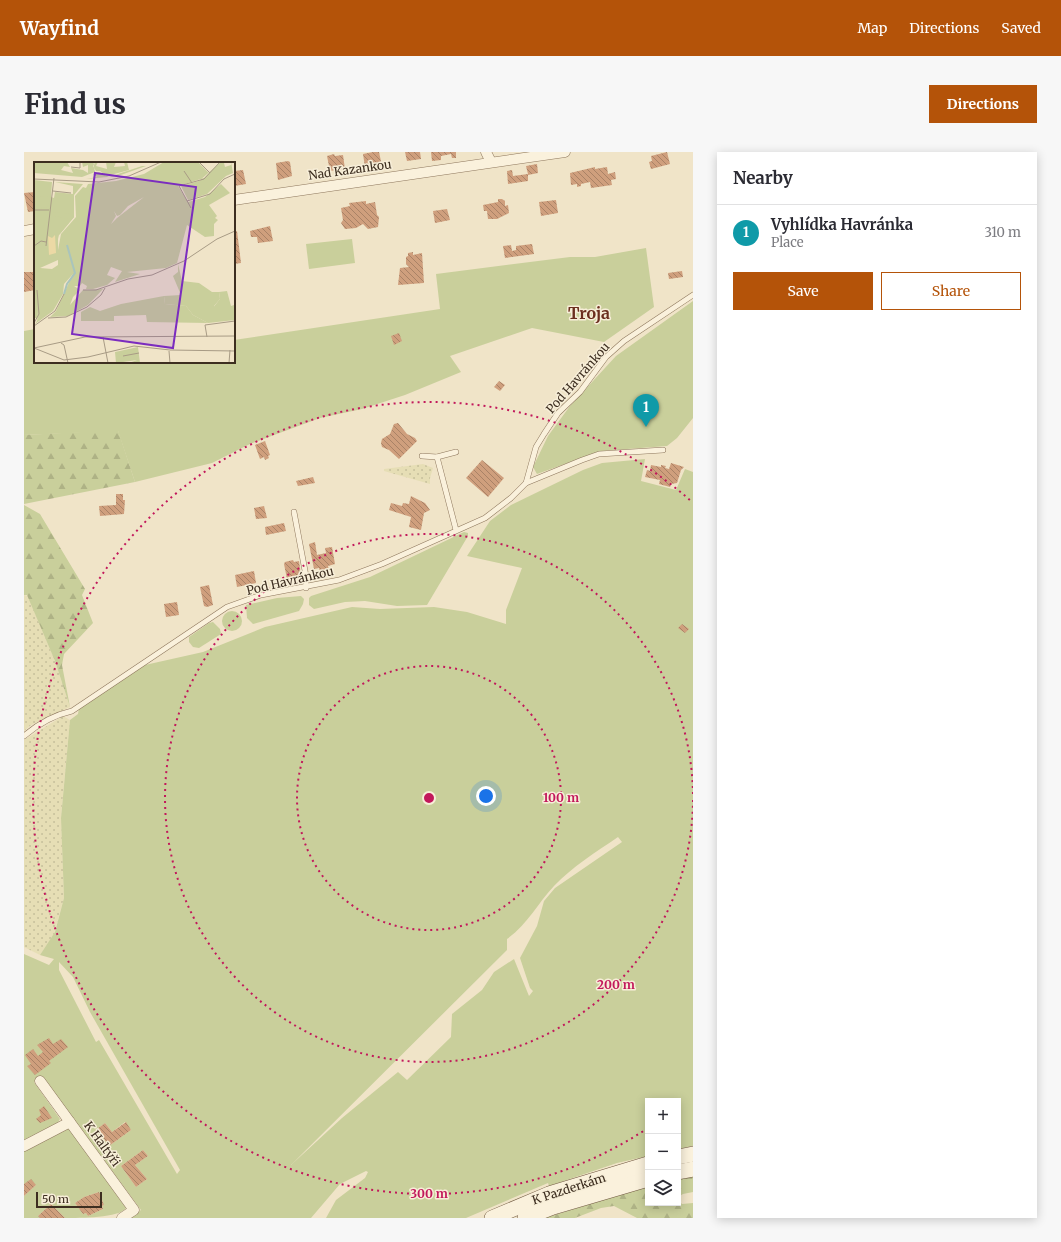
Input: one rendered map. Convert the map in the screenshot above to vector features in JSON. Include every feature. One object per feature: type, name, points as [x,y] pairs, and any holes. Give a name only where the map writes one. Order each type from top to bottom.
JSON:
[{"type":"main road","points":[[681,1156],[693,1154]]},
{"type":"main road","name":"K Pazderkám","points":[[492,1218],[549,1194],[645,1165]]},
{"type":"main road","points":[[681,1171],[693,1168]]},
{"type":"main road","name":"K Pazderkám","points":[[524,1218],[580,1198],[645,1180]]},
{"type":"street","points":[[486,152],[490,162]]},
{"type":"street","name":"Nad Kazankou","points":[[235,200],[565,152]]},
{"type":"street","points":[[24,230],[34,229]]},
{"type":"street","name":"K Haltýři","points":[[40,1081],[134,1210],[122,1218]]},
{"type":"street","points":[[24,1146],[70,1122]]},
{"type":"lane","name":"Pod Havránkou","points":[[526,483],[536,447],[544,434],[558,413],[580,392],[606,357],[624,341],[693,294]]},
{"type":"lane","name":"Pod Havránkou","points":[[24,736],[35,727],[59,714],[72,711],[227,607],[261,595],[306,588],[339,580],[382,564],[485,518],[511,498],[526,483],[599,454],[663,450]]},
{"type":"lane","points":[[422,456],[437,457],[456,452]]},
{"type":"lane","points":[[437,457],[456,530]]},
{"type":"lane","points":[[294,512],[306,576],[306,588]]},
{"type":"shaded area","points":[[423,464],[433,468],[430,484],[384,471],[384,469]]},
{"type":"shaded area","points":[[24,595],[28,596],[55,661],[70,707],[31,725],[24,731]]},
{"type":"shaded area","points":[[63,716],[70,720],[61,816],[64,898],[54,934],[40,955],[24,947],[24,740]]},
{"type":"green space","points":[[352,239],[355,263],[309,269],[306,244]]},
{"type":"green space","points":[[646,248],[654,307],[604,342],[532,328],[450,356],[461,372],[405,395],[362,409],[320,418],[250,444],[212,463],[135,482],[118,431],[24,435],[24,331],[34,329],[34,363],[235,363],[235,340],[440,309],[436,274],[570,257],[595,257]]},
{"type":"green space","points":[[693,301],[693,418],[677,438],[667,446],[601,451],[537,474],[533,467],[548,436],[570,406],[616,356]]},
{"type":"green space","points":[[118,430],[135,482],[24,504],[24,435]]},
{"type":"green space","points":[[645,459],[641,481],[676,490],[685,469],[693,472],[693,1146],[681,1148],[681,1098],[645,1098],[645,1157],[617,1163],[549,1186],[548,1183],[466,1218],[326,1218],[336,1200],[365,1178],[368,1172],[366,1171],[340,1184],[311,1218],[130,1218],[141,1210],[42,1076],[34,1082],[60,1119],[57,1124],[24,1141],[24,954],[49,965],[54,959],[40,955],[55,932],[64,898],[61,818],[70,720],[78,714],[79,708],[145,665],[203,652],[265,627],[352,607],[380,609],[434,607],[467,612],[506,624],[506,610],[522,568],[467,556],[490,521],[511,505],[583,470],[602,463]],"holes":[[[618,837],[622,842],[555,888],[544,901],[537,926],[520,958],[530,988],[533,991],[529,996],[514,959],[494,972],[482,990],[452,1014],[451,1037],[407,1080],[398,1072],[342,1118],[291,1165],[507,950],[507,939],[521,927],[554,886],[576,866]],[[59,962],[73,977],[90,1012],[180,1170],[177,1174],[99,1040],[96,1042],[59,970]],[[125,1122],[131,1130],[109,1146],[97,1129],[105,1123],[112,1132]],[[143,1150],[148,1156],[135,1165],[147,1179],[136,1187],[121,1166]]]},
{"type":"green space","points":[[24,505],[40,514],[85,589],[82,595],[93,623],[64,654],[62,665],[70,707],[55,661],[27,595],[24,595]]},
{"type":"green space","points":[[464,532],[468,533],[468,536],[427,605],[397,606],[365,601],[345,602],[314,609],[309,605],[309,598],[311,596],[370,577]]},
{"type":"green space","points":[[301,596],[304,599],[299,611],[253,624],[247,618],[246,605],[277,598]]},
{"type":"green space","points":[[232,611],[239,614],[242,621],[239,628],[232,631],[225,628],[222,621],[225,614]]},
{"type":"green space","points":[[213,622],[220,629],[221,634],[199,648],[193,647],[189,642],[189,637],[209,623]]},
{"type":"green space","points":[[69,1129],[126,1208],[116,1214],[108,1216],[65,1218],[51,1204],[38,1216],[40,1218],[24,1218],[24,1196],[36,1185],[24,1184],[24,1150]],"holes":[[[99,1192],[104,1205],[102,1206],[103,1209],[88,1216],[86,1213],[83,1214],[75,1203],[84,1197]]]},
{"type":"green space","points":[[693,1176],[693,1192],[681,1195],[681,1178]]},
{"type":"green space","points":[[645,1187],[645,1206],[681,1206],[681,1203],[693,1203],[693,1218],[637,1218],[614,1206],[601,1208],[575,1218],[545,1218]]},
{"type":"building","points":[[379,152],[382,166],[365,167],[363,154]]},
{"type":"building","points":[[405,152],[420,152],[421,159],[407,161]]},
{"type":"building","points":[[431,152],[456,152],[456,158],[452,158],[451,154],[441,156],[441,160],[432,161]]},
{"type":"building","points":[[667,152],[670,164],[651,169],[649,162],[652,161],[651,156]]},
{"type":"building","points":[[334,154],[335,156],[343,155],[345,169],[330,171],[327,156]]},
{"type":"building","points":[[290,162],[292,176],[278,180],[276,163]]},
{"type":"building","points":[[537,164],[538,173],[528,175],[528,181],[508,184],[507,171],[512,170],[513,176],[528,174],[526,166]]},
{"type":"building","points":[[595,167],[595,169],[607,167],[608,174],[615,172],[616,179],[611,180],[612,185],[591,188],[590,182],[581,184],[581,186],[577,187],[577,184],[571,185],[570,173]]},
{"type":"building","points":[[243,170],[246,184],[235,186],[235,171]]},
{"type":"building","points":[[34,192],[34,211],[28,212],[24,193]]},
{"type":"building","points":[[498,199],[505,201],[505,206],[508,205],[509,213],[497,219],[488,219],[487,211],[484,211],[483,205],[498,202]]},
{"type":"building","points":[[556,200],[558,213],[541,216],[539,202]]},
{"type":"building","points":[[366,201],[366,204],[375,202],[377,215],[379,217],[378,227],[368,229],[363,224],[356,228],[345,229],[341,223],[343,220],[341,208],[350,206],[349,203]]},
{"type":"building","points":[[447,209],[450,220],[435,223],[433,211]]},
{"type":"building","points":[[270,226],[273,241],[258,243],[257,237],[251,237],[250,231]]},
{"type":"building","points":[[237,231],[241,263],[235,264],[235,232]]},
{"type":"building","points":[[532,244],[534,254],[505,258],[503,246],[511,245],[512,251],[516,250],[516,246]]},
{"type":"building","points":[[413,252],[413,255],[422,253],[424,283],[398,285],[400,268],[409,267],[406,264],[406,257],[408,256],[408,253]]},
{"type":"building","points":[[682,271],[683,277],[669,279],[668,273]]},
{"type":"building","points":[[24,272],[34,272],[34,290],[24,292]]},
{"type":"building","points":[[399,333],[402,341],[394,345],[391,336]]},
{"type":"building","points":[[499,381],[505,385],[500,391],[494,387]]},
{"type":"building","points":[[398,423],[407,434],[415,438],[417,441],[399,459],[389,450],[382,447],[381,443],[382,439],[390,434],[394,424]]},
{"type":"building","points":[[265,441],[270,455],[268,456],[269,458],[265,460],[264,457],[260,459],[255,445]]},
{"type":"building","points":[[482,460],[504,478],[488,497],[466,478]]},
{"type":"building","points":[[671,463],[684,467],[681,470],[677,483],[671,484],[670,487],[659,484],[660,480],[645,477],[647,470],[650,471],[651,465],[661,467],[661,465],[666,466],[665,468],[669,469]]},
{"type":"building","points":[[313,477],[315,483],[298,486],[296,481]]},
{"type":"building","points":[[116,494],[123,494],[123,500],[125,500],[124,514],[100,516],[99,506],[116,505]]},
{"type":"building","points":[[411,496],[425,503],[430,510],[424,513],[421,530],[409,527],[411,517],[389,510],[391,503],[402,506],[403,503],[409,504]]},
{"type":"building","points":[[264,506],[267,518],[256,519],[254,508]]},
{"type":"building","points":[[284,523],[286,531],[266,535],[265,527]]},
{"type":"building","points":[[315,542],[317,555],[326,553],[325,548],[332,547],[335,564],[328,566],[330,574],[321,575],[319,568],[314,569],[309,544]]},
{"type":"building","points":[[293,560],[294,562],[299,561],[301,576],[287,579],[284,564],[285,562]]},
{"type":"building","points":[[254,571],[256,583],[237,587],[235,575]]},
{"type":"building","points":[[209,585],[213,605],[207,607],[204,606],[200,587]]},
{"type":"building","points":[[177,602],[179,615],[166,617],[164,604]]},
{"type":"building","points":[[682,624],[689,629],[685,633],[678,628]]},
{"type":"building","points":[[49,1038],[53,1044],[61,1039],[68,1047],[49,1061],[51,1063],[35,1075],[27,1066],[31,1064],[25,1055],[33,1049],[38,1056],[43,1052],[37,1045]]},
{"type":"building","points":[[44,1106],[52,1118],[40,1123],[36,1119],[41,1115],[39,1110]]},
{"type":"building","points":[[126,1122],[131,1130],[109,1146],[97,1129],[105,1123],[112,1132]]},
{"type":"building","points":[[143,1150],[148,1156],[135,1165],[147,1179],[136,1187],[121,1166]]},
{"type":"building","points":[[31,1179],[36,1185],[24,1196],[24,1184]]},
{"type":"building","points":[[99,1192],[104,1205],[102,1206],[103,1209],[88,1216],[86,1213],[83,1214],[75,1203],[84,1197]]},
{"type":"building","points":[[51,1204],[65,1218],[40,1218],[38,1216]]},
{"type":"place","name":"Vyhlídka Havránka","points":[[646,427]]},
{"type":"district","name":"Troja","points":[[589,313]]}]
